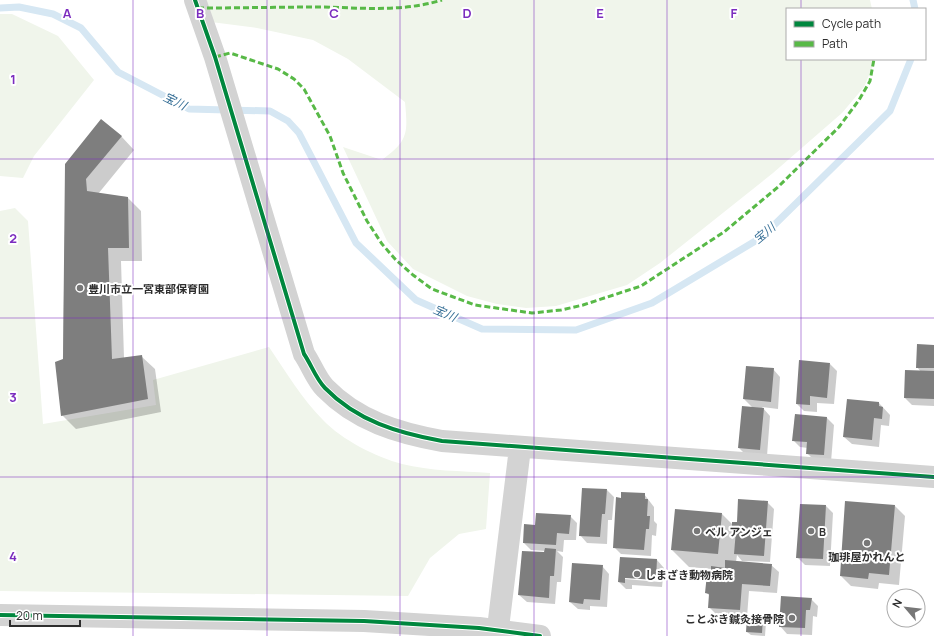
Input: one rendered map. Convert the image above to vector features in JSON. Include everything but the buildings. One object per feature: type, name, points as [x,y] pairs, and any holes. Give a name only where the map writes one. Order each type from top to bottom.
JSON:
[{"type":"street","points":[[195,0],[218,67],[304,354],[324,387],[349,408],[384,427],[404,434],[442,441],[520,448],[934,477]]},
{"type":"street","points":[[497,633],[520,448]]},
{"type":"street","points":[[0,614],[497,633],[540,636]]},
{"type":"shaded area","points":[[205,0],[870,0],[872,8],[786,8],[786,60],[875,61],[864,87],[842,113],[773,173],[660,263],[627,285],[556,306],[526,308],[497,304],[467,296],[413,269],[387,241],[343,147],[382,160],[397,147],[404,136],[406,129],[405,102],[348,59],[313,40],[257,28],[211,22]]},
{"type":"shaded area","points":[[0,14],[12,14],[58,36],[94,80],[34,156],[23,178],[0,176]]},
{"type":"shaded area","points":[[15,208],[28,221],[43,424],[156,405],[153,380],[269,347],[294,385],[315,412],[349,441],[381,457],[402,464],[423,468],[490,473],[486,529],[459,534],[430,558],[408,596],[0,591],[0,211]]},
{"type":"waterway","name":"宝川","points":[[913,0],[915,8]]},
{"type":"waterway","name":"宝川","points":[[0,8],[19,7],[53,14],[81,28],[118,72],[189,109],[270,111],[288,121],[299,133],[356,243],[416,300],[482,329],[576,330],[652,303],[762,237],[890,111],[911,60]]},
{"type":"marked path","points":[[198,8],[398,8],[427,4],[442,0]]},
{"type":"marked path","points":[[215,57],[230,53],[278,69],[294,79],[304,89],[330,136],[343,173],[367,221],[382,244],[396,260],[413,275],[432,289],[475,305],[532,313],[561,310],[583,305],[641,286],[724,232],[778,187],[839,127],[859,100],[870,81],[874,60]]},
{"type":"cycle path","points":[[195,0],[215,57],[304,354],[316,376],[325,388],[351,409],[379,424],[410,434],[442,441],[934,477]]},
{"type":"cycle path","points":[[0,615],[364,621],[479,628],[540,636]]},
{"type":"place","name":"豊川市立一宮東部保育園","points":[[80,288]]},
{"type":"place","name":"ベル アンジェ","points":[[697,531]]},
{"type":"place","name":"B","points":[[811,531]]},
{"type":"place","name":"珈琲屋かれんと","points":[[867,543]]},
{"type":"place","name":"しまざき動物病院","points":[[637,574]]},
{"type":"place","name":"ことぶき鍼灸接骨院","points":[[792,618]]}]
